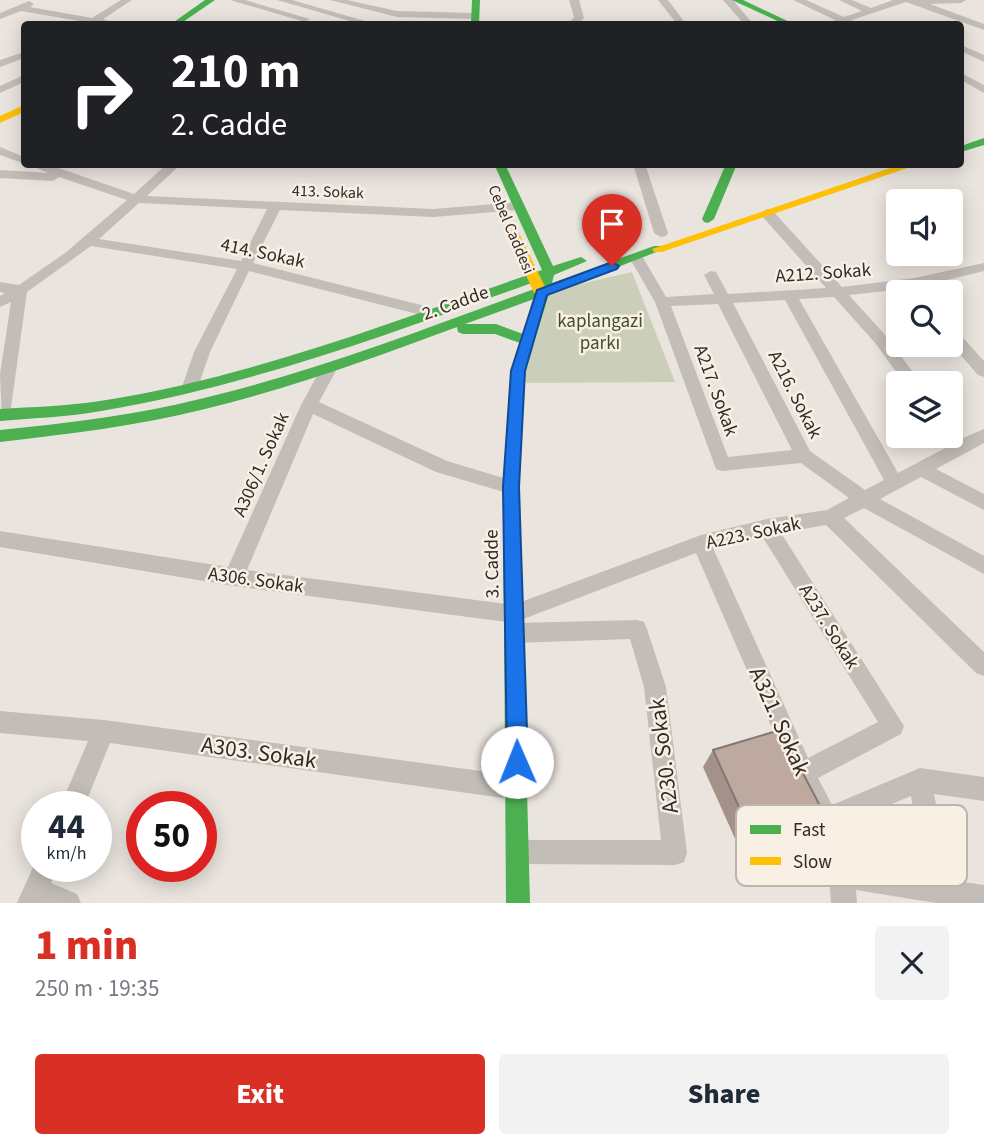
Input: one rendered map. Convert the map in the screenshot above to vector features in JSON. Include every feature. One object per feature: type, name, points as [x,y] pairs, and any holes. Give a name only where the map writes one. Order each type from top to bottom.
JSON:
[{"type":"main road","points":[[180,21],[211,0]]},
{"type":"main road","points":[[479,16],[489,0]]},
{"type":"main road","points":[[736,0],[783,21]]},
{"type":"main road","points":[[0,120],[21,110]]},
{"type":"main road","points":[[964,136],[984,130]]},
{"type":"main road","points":[[964,148],[984,141]]},
{"type":"main road","name":"Cebel Caddesi","points":[[487,168],[549,271]]},
{"type":"main road","name":"Cebel Caddesi","points":[[500,168],[532,276],[541,293]]},
{"type":"main road","points":[[708,219],[731,168]]},
{"type":"main road","name":"2. Cadde","points":[[1,417],[100,406],[190,387],[316,352],[532,276],[864,168]]},
{"type":"main road","name":"2. Cadde","points":[[0,436],[100,425],[152,415],[204,404],[329,369],[636,257],[902,168]]},
{"type":"main road","points":[[537,247],[550,255],[577,262]]},
{"type":"main road","name":"3. Cadde","points":[[518,903],[511,487],[518,371],[549,271]]},
{"type":"main road","points":[[426,334],[481,327],[517,333],[527,341]]},
{"type":"street","points":[[0,16],[40,0]]},
{"type":"street","points":[[93,21],[127,0]]},
{"type":"street","points":[[234,0],[293,21]]},
{"type":"street","points":[[282,0],[356,21]]},
{"type":"street","points":[[335,0],[430,20],[479,16]]},
{"type":"street","points":[[574,0],[579,18],[576,21]]},
{"type":"street","points":[[663,0],[680,21]]},
{"type":"street","points":[[728,0],[746,21]]},
{"type":"street","points":[[798,0],[845,20]]},
{"type":"street","points":[[845,0],[871,10]]},
{"type":"street","points":[[842,21],[902,0]]},
{"type":"street","points":[[913,1],[961,0]]},
{"type":"street","points":[[913,1],[984,27]]},
{"type":"street","points":[[21,8],[81,21]]},
{"type":"street","points":[[303,21],[321,11]]},
{"type":"street","points":[[965,47],[984,59]]},
{"type":"street","points":[[3,61],[21,56]]},
{"type":"street","points":[[964,78],[984,90]]},
{"type":"street","points":[[0,91],[21,80]]},
{"type":"street","points":[[0,91],[21,93]]},
{"type":"street","points":[[0,151],[21,160]]},
{"type":"street","points":[[45,168],[71,178]]},
{"type":"street","points":[[0,302],[20,291],[87,241],[171,168]]},
{"type":"street","points":[[640,168],[661,233]]},
{"type":"street","points":[[0,174],[71,178]]},
{"type":"street","name":"413. Sokak","points":[[71,178],[136,199],[433,213],[510,207]]},
{"type":"street","points":[[190,387],[202,352],[275,206]]},
{"type":"street","points":[[767,213],[881,340],[904,371]]},
{"type":"street","name":"414. Sokak","points":[[87,241],[246,266],[429,312]]},
{"type":"street","name":"A217. Sokak","points":[[636,257],[662,302],[722,464],[804,456]]},
{"type":"street","name":"A212. Sokak","points":[[943,280],[984,267]]},
{"type":"street","name":"A216. Sokak","points":[[711,275],[804,456],[863,498],[984,566]]},
{"type":"street","points":[[0,287],[20,291]]},
{"type":"street","name":"A212. Sokak","points":[[662,302],[886,290]]},
{"type":"street","points":[[1,417],[20,291]]},
{"type":"street","points":[[789,294],[895,484]]},
{"type":"street","points":[[881,340],[886,340]]},
{"type":"street","points":[[963,348],[984,371]]},
{"type":"street","name":"A306/1. Sokak","points":[[234,577],[309,405],[329,369]]},
{"type":"street","points":[[309,405],[442,467],[511,487]]},
{"type":"street","name":"A223. Sokak","points":[[963,440],[984,435]]},
{"type":"street","name":"A223. Sokak","points":[[514,624],[701,543],[767,527],[830,517],[922,469],[948,448]]},
{"type":"street","points":[[922,469],[984,503]]},
{"type":"street","points":[[830,517],[984,666]]},
{"type":"street","name":"A237. Sokak","points":[[767,527],[894,726],[803,773]]},
{"type":"street","name":"A306. Sokak","points":[[0,539],[514,624]]},
{"type":"street","name":"A321. Sokak","points":[[701,543],[820,805]]},
{"type":"street","name":"A230. Sokak","points":[[514,624],[637,629],[655,687],[675,853],[519,852]]},
{"type":"street","name":"A303. Sokak","points":[[0,722],[104,731],[517,788]]},
{"type":"street","points":[[79,791],[104,731]]},
{"type":"street","points":[[920,780],[924,805]]},
{"type":"street","points":[[860,805],[920,780],[984,789]]},
{"type":"street","points":[[909,886],[984,898]]},
{"type":"street","points":[[938,886],[939,891]]},
{"type":"street","points":[[33,897],[68,903]]},
{"type":"green space","name":"kaplangazi parkı","points":[[632,272],[675,382],[517,383],[541,293]]},
{"type":"building","points":[[780,730],[820,805],[738,805],[713,750]]},
{"type":"traffic: fast","points":[[180,21],[211,0]]},
{"type":"traffic: fast","points":[[475,21],[476,0]]},
{"type":"traffic: fast","points":[[736,0],[783,21]]},
{"type":"traffic: fast","points":[[964,148],[984,141]]},
{"type":"traffic: fast","points":[[501,168],[549,271],[518,371],[511,487],[518,903]]},
{"type":"traffic: fast","points":[[708,219],[730,168]]},
{"type":"traffic: fast","points":[[0,436],[100,425],[204,404],[329,369],[658,249]]},
{"type":"traffic: fast","points":[[0,415],[101,406],[224,380],[344,344],[581,261]]},
{"type":"traffic: fast","points":[[463,329],[496,329],[527,341]]},
{"type":"traffic: slow","points":[[0,120],[21,110]]},
{"type":"traffic: slow","points":[[658,249],[902,168]]},
{"type":"traffic: slow","points":[[513,233],[541,293]]},
{"type":"route","points":[[517,762],[511,487],[518,371],[541,293],[612,266]]}]
